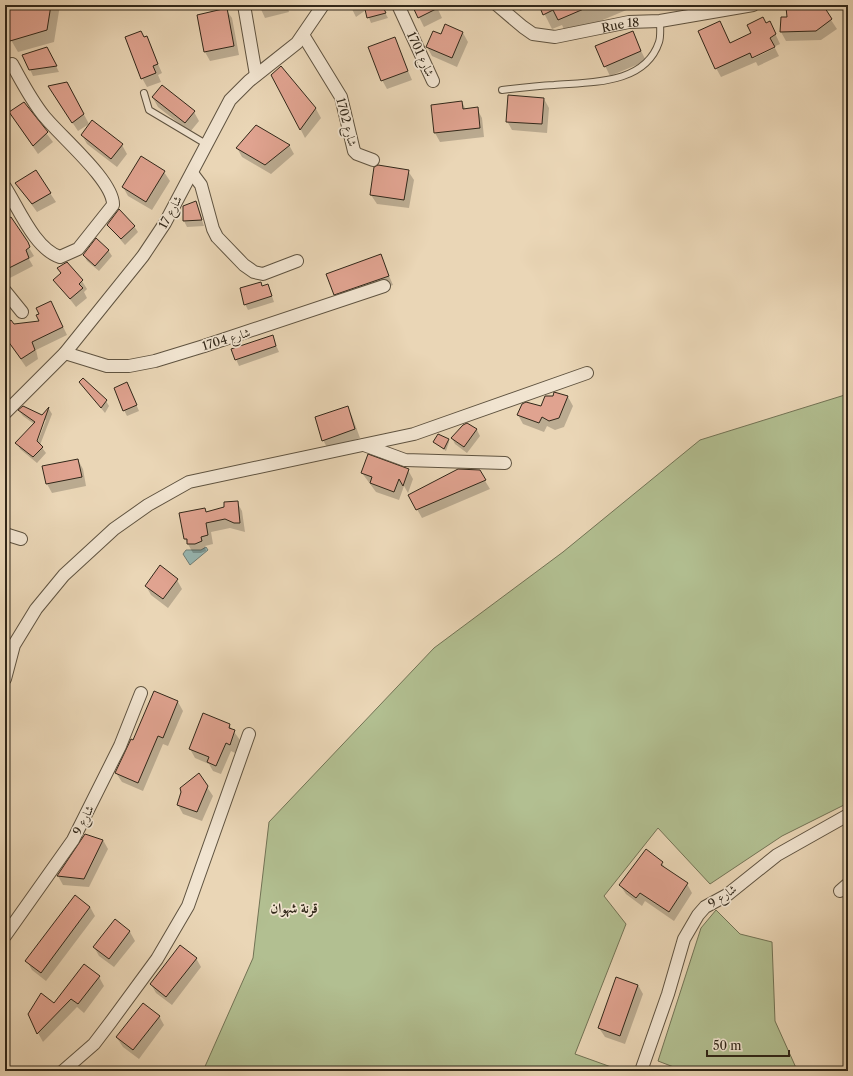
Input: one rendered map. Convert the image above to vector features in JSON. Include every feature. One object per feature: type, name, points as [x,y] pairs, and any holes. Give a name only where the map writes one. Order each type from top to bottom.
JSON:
[{"type":"street","points":[[244,5],[256,75]]},
{"type":"street","name":"شارع 17","points":[[5,413],[65,353],[143,256],[165,223],[230,100],[237,91],[290,49],[303,35],[323,5]]},
{"type":"street","name":"شارع 1701","points":[[398,5],[433,81]]},
{"type":"street","name":"Rue 18","points":[[497,5],[533,34],[556,37],[629,22],[660,21],[753,5]]},
{"type":"street","name":"شارع 1702","points":[[303,35],[341,97],[354,151],[357,154],[373,160]]},
{"type":"street","points":[[5,187],[38,242],[49,253],[60,258],[78,249],[113,205],[108,188],[44,116],[24,87],[12,64]]},
{"type":"street","points":[[192,173],[200,185],[213,230],[217,237],[244,265],[254,272],[263,274],[296,261]]},
{"type":"street","name":"شارع 1704","points":[[65,353],[107,366],[129,366],[155,361],[267,326],[384,286]]},
{"type":"street","points":[[5,291],[22,312]]},
{"type":"street","points":[[5,679],[14,645],[36,609],[64,575],[114,529],[148,506],[189,482],[414,434],[587,373]]},
{"type":"street","points":[[364,445],[405,460],[505,463]]},
{"type":"street","points":[[5,534],[21,539]]},
{"type":"street","name":"شارع 9","points":[[5,936],[73,840],[120,746],[141,693]]},
{"type":"street","points":[[63,1071],[94,1044],[110,1023],[157,959],[188,906],[249,734]]},
{"type":"street","name":"شارع 9","points":[[641,1071],[668,994],[684,939],[698,915],[705,907],[727,894],[777,855],[848,815]]},
{"type":"lane","points":[[502,90],[589,83],[619,78],[642,67],[653,55],[660,41],[660,21]]},
{"type":"lane","points":[[144,92],[149,110],[206,144]]},
{"type":"green space","points":[[848,394],[848,803],[782,836],[710,884],[658,828],[604,896],[626,924],[575,1054],[614,1068],[613,1071],[203,1071],[253,958],[269,822],[434,648],[563,552],[700,440]]},
{"type":"green space","points":[[716,910],[740,934],[772,942],[775,1021],[797,1070],[799,1071],[684,1071],[658,1061],[701,928]]},
{"type":"water","points":[[206,547],[208,550],[190,565],[183,554],[186,550],[201,550]]},
{"type":"building","points":[[5,5],[51,5],[47,30],[10,41],[5,22]]},
{"type":"building","points":[[364,5],[382,5],[386,13],[367,18]]},
{"type":"building","points":[[412,5],[444,5],[418,18]]},
{"type":"building","points":[[539,5],[593,5],[558,20],[553,10],[543,15]]},
{"type":"building","points":[[818,5],[823,5],[832,19],[816,31],[780,32],[781,17],[787,17],[786,7],[812,8]]},
{"type":"building","points":[[227,8],[234,46],[204,52],[197,15]]},
{"type":"building","points":[[763,17],[766,23],[770,21],[776,34],[770,38],[775,47],[752,58],[750,53],[715,69],[698,31],[720,21],[730,43],[751,33],[747,25]]},
{"type":"building","points":[[445,24],[463,32],[452,58],[426,47],[433,31],[441,34]]},
{"type":"building","points":[[141,31],[144,37],[147,36],[158,64],[153,66],[156,73],[141,79],[125,37]]},
{"type":"building","points":[[633,31],[641,51],[604,67],[595,46]]},
{"type":"building","points":[[395,37],[408,71],[381,81],[368,47]]},
{"type":"building","points":[[47,47],[57,66],[29,70],[22,55]]},
{"type":"building","points":[[281,66],[316,108],[300,130],[271,75]]},
{"type":"building","points":[[67,82],[84,114],[72,123],[48,86]]},
{"type":"building","points":[[162,85],[195,111],[185,123],[152,97]]},
{"type":"building","points":[[508,95],[544,98],[542,124],[506,122]]},
{"type":"building","points":[[462,101],[463,109],[478,107],[480,128],[434,133],[431,105]]},
{"type":"building","points":[[24,102],[48,132],[33,146],[9,112]]},
{"type":"building","points":[[92,120],[123,144],[111,159],[81,135]]},
{"type":"building","points":[[256,125],[290,145],[265,165],[236,148]]},
{"type":"building","points":[[141,156],[165,171],[146,202],[122,187]]},
{"type":"building","points":[[378,165],[409,170],[404,200],[370,195],[374,167]]},
{"type":"building","points":[[36,170],[51,193],[32,204],[15,183]]},
{"type":"building","points":[[196,201],[202,220],[183,221],[183,206]]},
{"type":"building","points":[[119,209],[135,226],[121,239],[107,225]]},
{"type":"building","points":[[11,217],[28,242],[30,247],[26,250],[29,258],[5,270],[5,220]]},
{"type":"building","points":[[96,238],[109,250],[95,266],[83,255]]},
{"type":"building","points":[[381,254],[389,276],[334,295],[326,274]]},
{"type":"building","points":[[67,262],[83,280],[79,284],[83,288],[70,299],[53,280],[61,273],[57,268]]},
{"type":"building","points":[[261,282],[262,286],[268,284],[272,296],[244,305],[240,288]]},
{"type":"building","points":[[51,301],[63,327],[32,342],[35,350],[21,359],[5,337],[5,324],[11,320],[14,324],[39,321],[36,315],[39,314],[36,308]]},
{"type":"building","points":[[273,335],[276,346],[235,360],[231,349]]},
{"type":"building","points":[[83,378],[107,400],[101,408],[79,382]]},
{"type":"building","points":[[127,382],[137,405],[123,411],[114,388]]},
{"type":"building","points":[[554,392],[568,396],[559,418],[549,421],[542,417],[539,423],[517,415],[522,404],[526,402],[541,406],[545,396],[553,396]]},
{"type":"building","points":[[23,406],[42,415],[49,407],[37,441],[43,447],[33,457],[15,443],[35,422],[18,410]]},
{"type":"building","points":[[348,406],[355,429],[322,441],[315,417]]},
{"type":"building","points":[[467,423],[477,429],[464,447],[451,438],[463,425]]},
{"type":"building","points":[[438,434],[449,439],[444,449],[433,442]]},
{"type":"building","points":[[368,454],[409,469],[403,486],[399,479],[394,492],[370,483],[372,477],[361,473]]},
{"type":"building","points":[[78,459],[82,477],[46,484],[42,466]]},
{"type":"building","points":[[458,469],[480,470],[486,480],[416,510],[408,495]]},
{"type":"building","points":[[238,501],[240,523],[234,523],[225,519],[206,523],[208,535],[201,537],[202,541],[195,544],[187,544],[187,539],[184,539],[179,513],[205,508],[206,512],[224,507],[224,502]]},
{"type":"building","points":[[160,565],[178,579],[163,599],[145,586]]},
{"type":"building","points":[[154,691],[178,701],[163,738],[158,736],[138,783],[115,773],[131,739],[133,740]]},
{"type":"building","points":[[203,713],[230,724],[229,728],[235,730],[230,745],[226,743],[216,766],[207,762],[209,757],[189,749]]},
{"type":"building","points":[[199,773],[208,786],[197,812],[177,805],[181,792],[180,788]]},
{"type":"building","points":[[85,834],[103,840],[84,879],[57,876]]},
{"type":"building","points":[[646,849],[663,862],[661,865],[688,883],[669,912],[640,893],[636,898],[619,885]]},
{"type":"building","points":[[75,895],[90,907],[41,973],[25,961]]},
{"type":"building","points":[[115,919],[130,931],[109,959],[93,947]]},
{"type":"building","points":[[180,945],[197,958],[166,997],[150,984]]},
{"type":"building","points":[[84,964],[100,976],[78,1004],[71,999],[37,1034],[28,1014],[41,993],[54,1003]]},
{"type":"building","points":[[616,977],[638,985],[620,1036],[598,1028]]},
{"type":"building","points":[[143,1003],[160,1016],[133,1050],[116,1037]]},
{"type":"district","name":"قرنة شهوان","points":[[294,908]]}]
